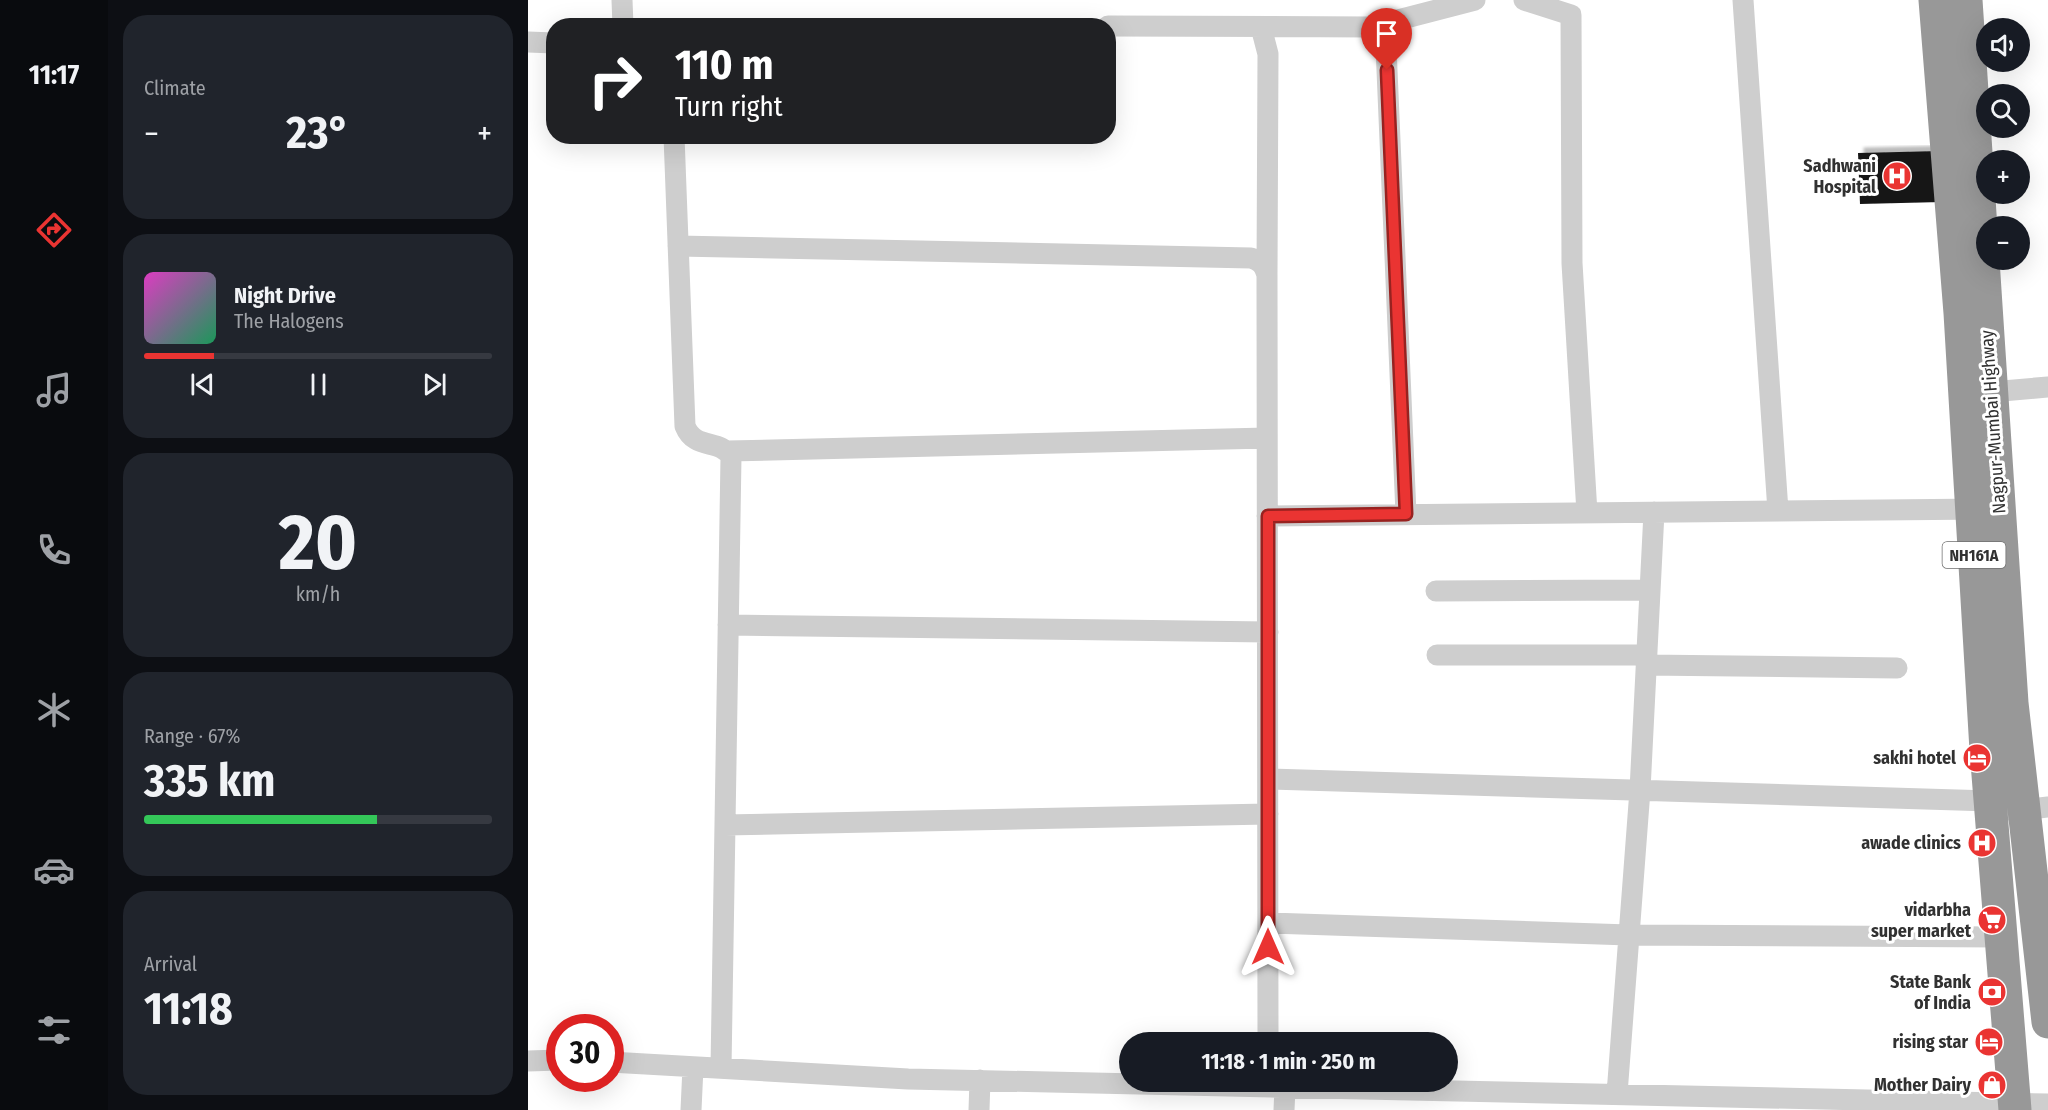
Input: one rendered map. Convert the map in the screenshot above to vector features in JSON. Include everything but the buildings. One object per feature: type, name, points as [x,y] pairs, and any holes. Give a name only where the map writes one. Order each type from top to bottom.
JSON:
[{"type":"highway","name":"NH161A","points":[[1935,0],[1960,314],[1985,508],[1990,807],[2014,1106]]},
{"type":"highway","name":"Nagpur-Mumbai Highway","points":[[1966,0],[1991,392],[1985,508],[2012,704],[2036,808],[2048,1022]]},
{"type":"street","points":[[622,0],[623,18]]},
{"type":"street","points":[[1116,26],[1371,27],[1475,0]]},
{"type":"street","points":[[1524,0],[1571,15],[1572,263],[1587,513]]},
{"type":"street","points":[[1743,0],[1778,511]]},
{"type":"street","points":[[1261,27],[1268,54],[1268,1032]]},
{"type":"street","points":[[1371,27],[1379,31],[1386,46],[1406,514]]},
{"type":"street","points":[[528,42],[546,43]]},
{"type":"street","points":[[674,144],[685,426],[693,439],[728,451],[1267,438]]},
{"type":"street","points":[[678,246],[1251,258],[1259,260],[1267,275]]},
{"type":"street","points":[[1991,392],[2048,387]]},
{"type":"street","points":[[721,1068],[731,457],[728,451]]},
{"type":"street","points":[[1268,516],[1985,508]]},
{"type":"street","points":[[1604,1099],[1629,935],[1640,790],[1654,512]]},
{"type":"street","points":[[1436,591],[1650,590]]},
{"type":"street","points":[[728,625],[1268,632]]},
{"type":"street","points":[[1437,655],[1898,668]]},
{"type":"street","points":[[1268,779],[1640,790],[2036,808]]},
{"type":"street","points":[[724,825],[1268,814]]},
{"type":"street","points":[[1268,923],[1629,935],[2001,937]]},
{"type":"street","points":[[528,1061],[546,1060]]},
{"type":"street","points":[[624,1063],[908,1079],[1119,1082]]},
{"type":"street","points":[[691,1110],[693,1067]]},
{"type":"street","points":[[979,1110],[980,1080]]},
{"type":"street","points":[[1277,1092],[1284,1110]]},
{"type":"street","points":[[1439,1092],[1604,1099],[2014,1106],[2048,1104]]},
{"type":"place","name":"Sadhwani Hospital","points":[[1897,176]]},
{"type":"place","name":"sakhi hotel","points":[[1977,758]]},
{"type":"place","name":"awade clinics","points":[[1982,843]]},
{"type":"place","name":"vidarbha super market","points":[[1992,920]]},
{"type":"place","name":"State Bank of India","points":[[1992,992]]},
{"type":"place","name":"rising star","points":[[1989,1042]]},
{"type":"place","name":"Mother Dairy","points":[[1992,1085]]},
{"type":"route","points":[[1268,947],[1268,516],[1406,514],[1387,70]]}]
